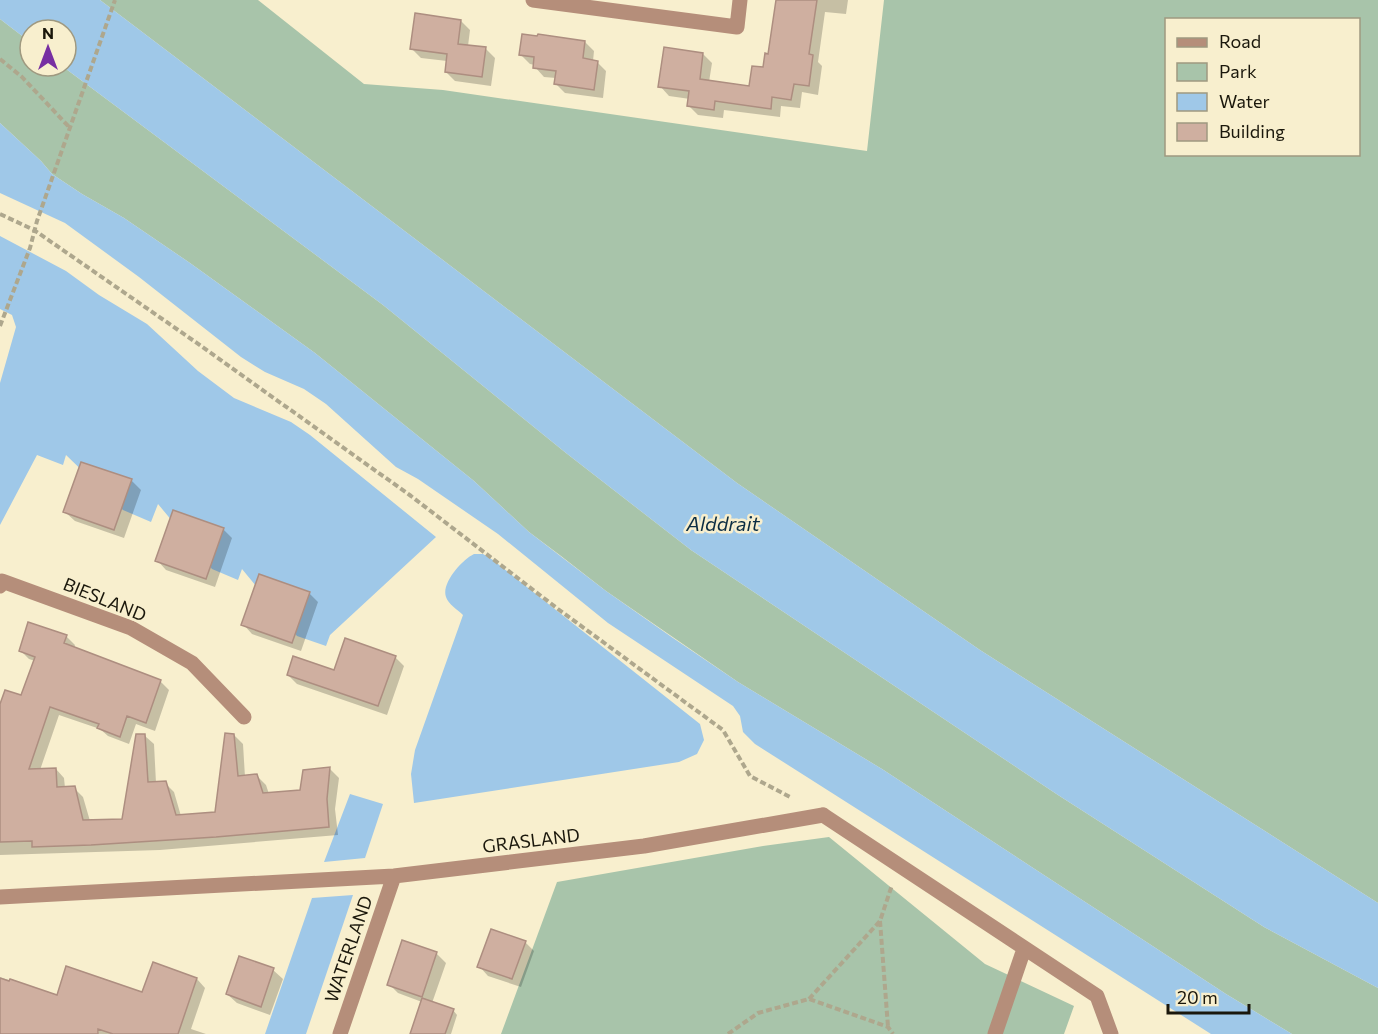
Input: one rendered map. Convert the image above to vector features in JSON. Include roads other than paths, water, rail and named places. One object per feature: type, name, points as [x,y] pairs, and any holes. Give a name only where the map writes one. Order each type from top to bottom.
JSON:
[{"type":"street","points":[[533,0],[737,27],[740,0]]},
{"type":"street","name":"BIESLAND","points":[[0,586],[2,581],[131,628],[192,663],[243,717]]},
{"type":"street","name":"GRASLAND","points":[[0,897],[388,876],[645,846],[824,815],[1024,949]]},
{"type":"street","name":"WATERLAND","points":[[340,1034],[388,876]]},
{"type":"street","points":[[995,1034],[1024,949],[1097,996],[1111,1034]]},
{"type":"water","name":"Alddrait","points":[[0,0],[100,0],[737,483],[980,650],[1378,903],[1378,988],[1264,927],[1058,795],[691,550],[566,453],[383,305],[78,78],[78,18],[18,18],[18,33],[0,19]]},
{"type":"water","points":[[0,123],[52,174],[124,218],[315,353],[474,481],[529,532],[606,591],[738,682],[882,769],[1226,994],[1292,1034],[1211,1034],[755,744],[743,732],[740,716],[733,706],[608,623],[498,534],[418,479],[396,467],[326,404],[304,389],[265,372],[241,357],[139,277],[65,223],[0,193]]},
{"type":"water","points":[[0,236],[66,271],[99,295],[147,324],[198,371],[234,398],[291,422],[310,435],[436,537],[330,635],[326,646],[297,636],[242,569],[238,580],[212,569],[158,504],[151,522],[123,510],[66,455],[63,465],[37,455],[0,525],[0,383],[16,327],[12,315],[0,309]]},
{"type":"water","points":[[474,554],[483,554],[493,560],[700,724],[704,740],[697,754],[679,762],[414,803],[411,774],[415,750],[463,615],[447,600],[445,591],[449,579],[464,561]]},
{"type":"water","points":[[350,794],[383,804],[365,858],[324,862]]},
{"type":"water","points":[[353,895],[306,1034],[265,1034],[312,898]]}]
